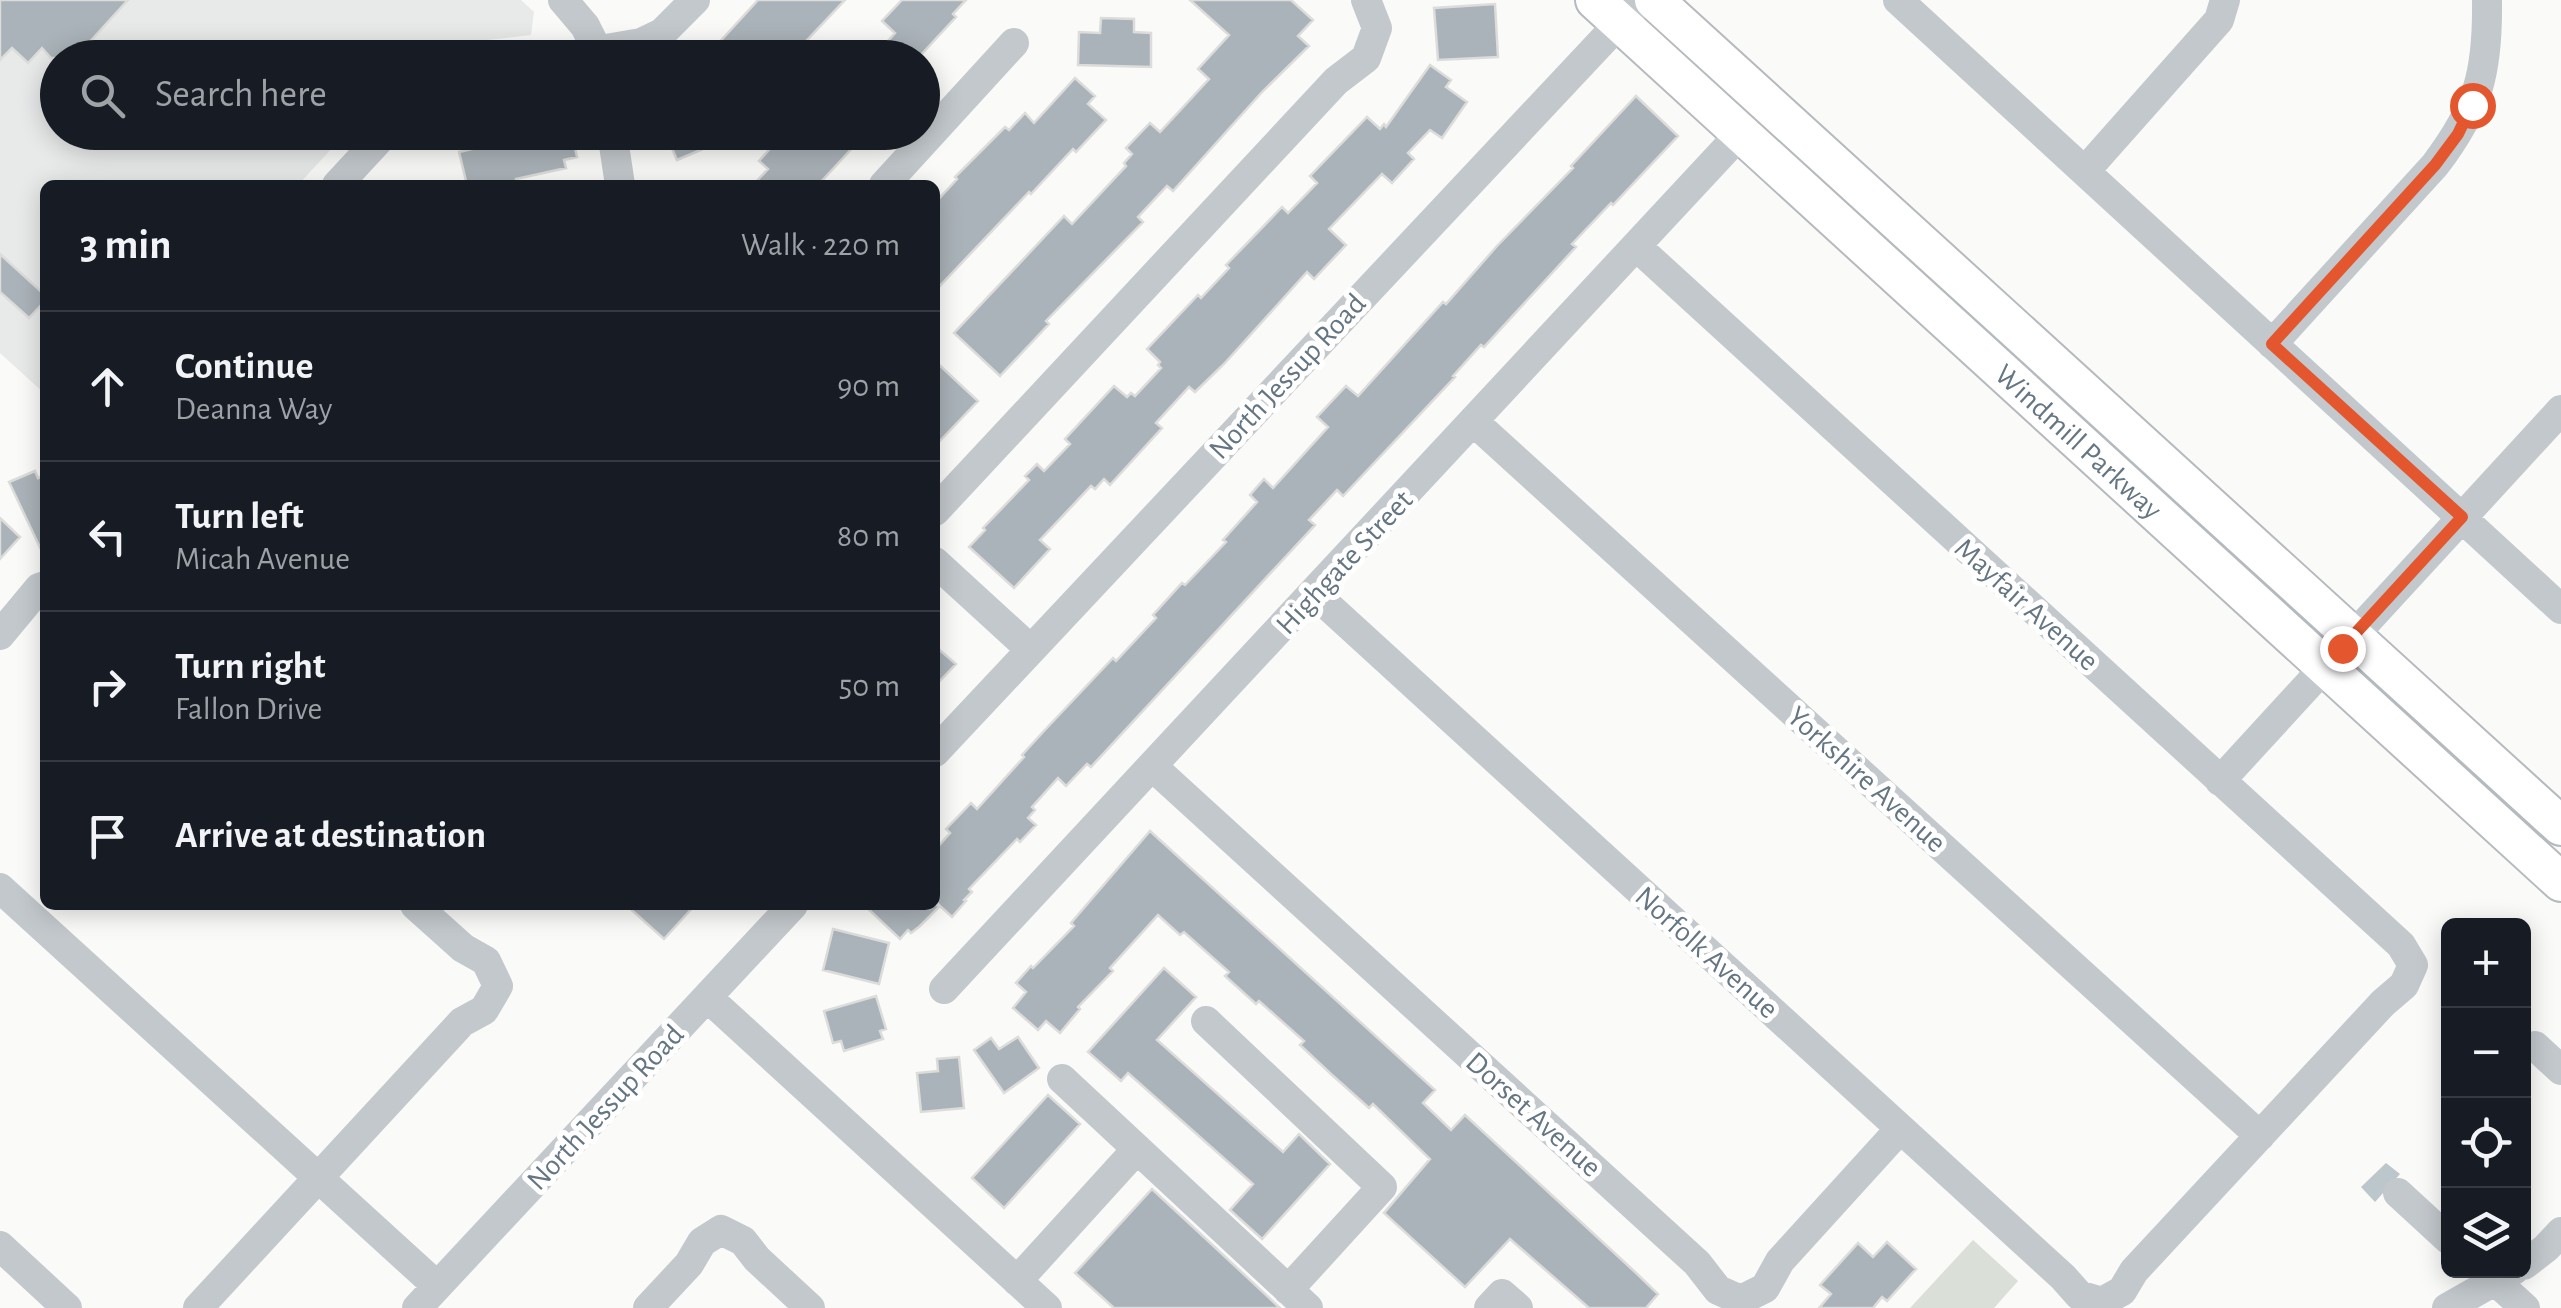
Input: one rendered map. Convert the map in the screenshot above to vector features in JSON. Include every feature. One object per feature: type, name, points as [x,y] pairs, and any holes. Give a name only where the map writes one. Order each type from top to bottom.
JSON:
[{"type":"main road","name":"Windmill Parkway","points":[[1654,0],[2340,650],[2561,882]]},
{"type":"main road","name":"Windmill Parkway","points":[[1618,7],[1742,133],[2340,650],[2561,826]]},
{"type":"street","points":[[563,0],[592,40]]},
{"type":"street","points":[[646,40],[662,32],[695,0]]},
{"type":"street","points":[[940,506],[1336,81],[1366,58],[1377,28],[1366,0]]},
{"type":"street","points":[[1898,0],[2561,609]]},
{"type":"street","points":[[2084,170],[2220,20],[2225,0]]},
{"type":"street","points":[[2272,344],[2435,165],[2458,134],[2483,70],[2486,0]]},
{"type":"street","name":"North Jessup Road","points":[[940,747],[1618,7]]},
{"type":"street","points":[[940,124],[1014,43]]},
{"type":"street","name":"Highgate Street","points":[[944,989],[1742,133]]},
{"type":"street","points":[[342,180],[369,150]]},
{"type":"street","points":[[615,150],[619,180]]},
{"type":"street","points":[[889,180],[916,150]]},
{"type":"street","name":"Mayfair Avenue","points":[[1637,247],[2401,945],[2413,964],[2404,986],[2260,1136]]},
{"type":"street","points":[[2220,780],[2561,410]]},
{"type":"street","name":"Yorkshire Avenue","points":[[1474,422],[2260,1136]]},
{"type":"street","points":[[940,567],[1030,649]]},
{"type":"street","points":[[0,634],[40,588]]},
{"type":"street","name":"Norfolk Avenue","points":[[1315,594],[2063,1276],[2079,1295],[2102,1302],[2122,1291],[2134,1271],[2260,1136]]},
{"type":"street","name":"Dorset Avenue","points":[[1153,767],[1697,1262],[1718,1290],[1741,1300],[1765,1288],[1780,1260],[1900,1129]]},
{"type":"street","points":[[0,888],[319,1178],[427,1297]]},
{"type":"street","points":[[198,1308],[462,1022],[484,1010],[498,986],[486,962],[462,948],[420,910]]},
{"type":"street","name":"North Jessup Road","points":[[427,1297],[787,910]]},
{"type":"street","points":[[707,997],[1047,1308]]},
{"type":"street","points":[[1062,1079],[1298,1299],[1382,1187],[1206,1021]]},
{"type":"street","points":[[2534,1046],[2561,1070]]},
{"type":"street","points":[[1017,1280],[1137,1149]]},
{"type":"street","points":[[2398,1193],[2441,1232]]},
{"type":"street","points":[[648,1308],[689,1264],[702,1242],[721,1230],[743,1241],[810,1308]]},
{"type":"street","points":[[2531,1259],[2561,1232]]},
{"type":"street","points":[[0,1246],[67,1308]]},
{"type":"street","points":[[2447,1308],[2492,1278]]},
{"type":"street","points":[[2501,1278],[2524,1308]]},
{"type":"street","points":[[1489,1308],[1502,1294],[1518,1308]]},
{"type":"shaded area","points":[[0,0],[521,0],[534,12],[531,35],[487,40],[40,40],[40,150],[330,150],[303,180],[40,180],[40,389],[0,353]]},
{"type":"shaded area","points":[[2386,1163],[2400,1174],[2375,1202],[2361,1187]]},
{"type":"shaded area","points":[[1973,1240],[2018,1281],[1994,1308],[1910,1308]]},
{"type":"building","points":[[0,0],[128,0],[91,40],[40,40],[40,50],[28,63],[12,48],[0,60]]},
{"type":"building","points":[[758,0],[845,0],[807,40],[721,40]]},
{"type":"building","points":[[902,0],[966,0],[935,40],[889,40],[895,33],[882,21]]},
{"type":"building","points":[[1190,0],[1291,0],[1313,20],[1298,36],[1309,46],[1173,191],[1167,186],[1138,217],[1143,222],[1046,321],[1049,324],[1000,376],[954,333],[1064,216],[1072,224],[1126,166],[1124,163],[1132,154],[1126,148],[1150,123],[1160,132],[1209,79],[1198,69],[1229,35]]},
{"type":"building","points":[[1495,4],[1498,57],[1438,60],[1434,8]]},
{"type":"building","points":[[1101,18],[1134,19],[1134,32],[1151,33],[1151,67],[1078,65],[1079,32],[1100,33]]},
{"type":"building","points":[[1430,65],[1451,80],[1446,87],[1467,102],[1442,138],[1430,130],[1408,153],[1414,159],[1392,183],[1382,174],[1329,229],[1346,245],[1314,279],[1307,272],[1195,392],[1189,387],[1156,423],[1162,428],[1110,485],[1104,479],[1095,489],[1091,486],[1040,540],[1050,549],[1014,588],[969,547],[983,528],[1029,480],[1025,476],[1037,464],[1044,471],[1070,444],[1065,439],[1114,386],[1127,397],[1131,393],[1135,396],[1161,368],[1147,349],[1198,295],[1201,298],[1229,268],[1226,265],[1282,207],[1288,213],[1317,183],[1310,176],[1367,117],[1380,129],[1384,124],[1386,127]]},
{"type":"building","points":[[1075,78],[1095,96],[1088,104],[1106,120],[1029,192],[940,286],[940,198],[1005,127],[1009,130],[1025,113],[1034,123]]},
{"type":"building","points":[[1636,96],[1678,136],[1572,244],[1576,247],[1343,496],[1337,490],[1309,520],[1315,525],[1091,767],[1087,764],[1066,786],[1058,778],[1032,807],[1035,810],[1028,818],[1036,825],[1020,842],[1017,839],[969,889],[972,892],[952,917],[940,906],[940,844],[950,833],[946,829],[971,803],[977,809],[1043,732],[1113,658],[1116,661],[1182,583],[1185,585],[1226,542],[1223,540],[1257,502],[1250,495],[1264,479],[1273,488],[1328,427],[1317,417],[1346,386],[1358,396]]},
{"type":"building","points":[[575,150],[577,157],[564,160],[566,168],[516,180],[466,180],[459,152]]},
{"type":"building","points":[[673,150],[701,150],[677,160]]},
{"type":"building","points":[[769,150],[850,150],[823,180],[758,180],[768,169],[759,161]]},
{"type":"building","points":[[0,254],[40,290],[40,306],[29,318],[0,292]]},
{"type":"building","points":[[940,366],[978,401],[940,441]]},
{"type":"building","points":[[35,471],[40,477],[40,547],[9,482]]},
{"type":"building","points":[[0,518],[20,537],[0,559]]},
{"type":"building","points":[[940,650],[956,664],[940,681]]},
{"type":"building","points":[[1150,831],[1435,1090],[1423,1103],[1451,1130],[1465,1115],[1658,1294],[1646,1308],[1589,1308],[1510,1239],[1465,1287],[1384,1213],[1430,1159],[1373,1104],[1369,1108],[1300,1045],[1304,1041],[1225,976],[1229,972],[1184,932],[1180,935],[1158,915],[1110,968],[1113,971],[1078,1007],[1060,1033],[1046,1021],[1038,1030],[1013,1008],[1026,992],[1016,983],[1074,926],[1071,923]]},
{"type":"building","points":[[632,910],[690,910],[664,939]]},
{"type":"building","points":[[869,910],[936,910],[920,926],[911,933],[908,930],[900,939]]},
{"type":"building","points":[[833,929],[889,943],[879,984],[823,970]]},
{"type":"building","points":[[1164,968],[1196,997],[1157,1040],[1283,1152],[1299,1134],[1330,1164],[1262,1239],[1230,1210],[1253,1184],[1128,1073],[1121,1081],[1088,1052]]},
{"type":"building","points":[[876,996],[886,1029],[880,1031],[883,1039],[844,1051],[841,1041],[833,1043],[824,1011]]},
{"type":"building","points":[[1018,1037],[1039,1068],[1004,1093],[974,1050],[991,1038],[999,1049]]},
{"type":"building","points":[[959,1057],[964,1108],[921,1112],[917,1073],[938,1071],[937,1059]]},
{"type":"building","points":[[1048,1095],[1080,1124],[1004,1208],[972,1178]]},
{"type":"building","points":[[1152,1189],[1280,1308],[1114,1308],[1075,1273]]},
{"type":"building","points":[[1887,1242],[1916,1269],[1887,1301],[1882,1297],[1873,1308],[1819,1308],[1831,1294],[1820,1285],[1858,1243],[1873,1257]]},
{"type":"route","points":[[2342,648],[2462,517],[2272,344],[2435,165],[2458,134],[2472,105]]}]
